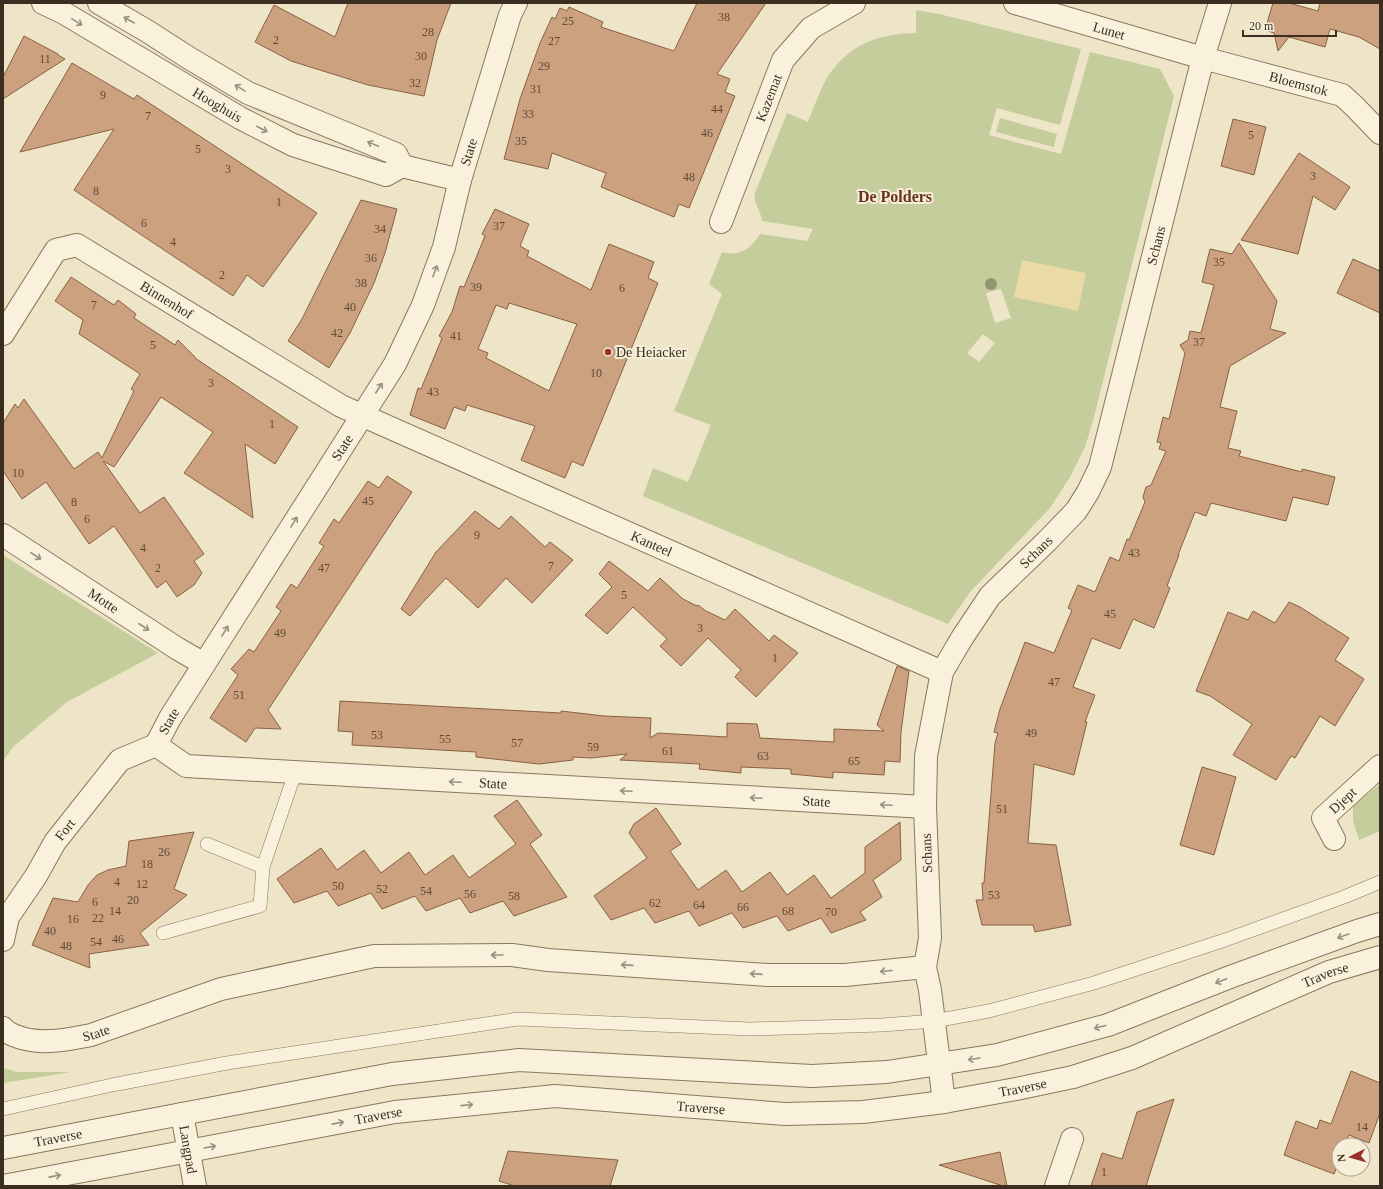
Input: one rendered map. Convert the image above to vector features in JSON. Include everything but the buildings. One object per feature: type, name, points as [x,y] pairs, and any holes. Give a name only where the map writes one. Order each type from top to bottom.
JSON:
[{"type":"street","name":"Hooghuis","points":[[43,3],[240,118],[293,145],[386,175],[402,166],[396,154],[248,93],[99,3]]},
{"type":"street","name":"State","points":[[516,3],[510,15],[460,180],[444,247],[423,305],[395,364],[170,718],[156,745],[186,766],[925,806]]},
{"type":"street","name":"Kazemat","points":[[720,222],[783,60],[811,28],[854,3]]},
{"type":"street","name":"Lunet","points":[[1015,3],[1203,58]]},
{"type":"street","name":"Schans","points":[[944,1102],[930,990],[925,967],[930,938],[925,806],[926,756],[942,672],[962,638],[990,596],[1047,542],[1076,511],[1088,492],[1100,466],[1203,58],[1220,3]]},
{"type":"street","name":"Bloemstok","points":[[1203,58],[1342,95],[1380,133]]},
{"type":"street","points":[[402,166],[460,180]]},
{"type":"street","name":"Binnenhof","points":[[3,334],[56,250],[76,245],[342,406],[362,415]]},
{"type":"street","name":"Kanteel","points":[[362,415],[942,672]]},
{"type":"street","name":"Motte","points":[[3,535],[178,649],[204,664]]},
{"type":"street","name":"Fort","points":[[3,940],[8,917],[36,876],[55,842],[120,760],[156,745]]},
{"type":"street","name":"Djept","points":[[1334,840],[1323,818],[1380,766]]},
{"type":"street","name":"Traverse","points":[[3,1148],[392,1074],[518,1060],[812,1076],[887,1072],[997,1056],[1108,1025],[1237,975],[1380,924]]},
{"type":"street","name":"State","points":[[3,1028],[5,1031],[20,1038],[44,1042],[69,1040],[91,1035],[221,989],[374,956],[512,955],[548,960],[768,975],[845,974],[925,967]]},
{"type":"street","name":"Traverse","points":[[3,1186],[395,1112],[555,1096],[785,1114],[863,1112],[944,1102],[1016,1090],[1073,1077],[1125,1060],[1330,972],[1380,957]]},
{"type":"street","name":"Langpad","points":[[182,1114],[195,1186]]},
{"type":"street","points":[[1056,1186],[1072,1139]]},
{"type":"lane","points":[[163,933],[260,906],[263,867],[295,773]]},
{"type":"lane","points":[[207,844],[263,867]]},
{"type":"lane","points":[[3,1109],[112,1085],[227,1064],[518,1019],[750,1029],[882,1025],[934,1021],[989,1011],[1094,983],[1226,940],[1344,897],[1380,882]]},
{"type":"green space","points":[[916,10],[939,14],[1081,49],[1060,125],[997,108],[989,135],[1061,154],[1090,52],[1160,69],[1174,96],[1093,421],[1085,447],[1070,477],[1050,508],[970,592],[948,624],[643,496],[653,468],[688,482],[711,425],[674,411],[722,294],[709,284],[722,252],[734,253],[744,250],[757,239],[760,234],[807,241],[813,229],[762,221],[755,200],[755,193],[787,113],[808,122],[828,76],[846,56],[855,49],[877,39],[916,33]],"holes":[[[1001,289],[1011,318],[995,323],[986,293]],[[983,334],[995,343],[979,362],[967,353]]]},
{"type":"green space","points":[[1000,118],[1057,134],[1054,147],[996,132]]},
{"type":"green space","points":[[3,555],[158,653],[67,702],[14,746],[3,761]]},
{"type":"green space","points":[[1380,784],[1380,831],[1359,840],[1353,821],[1353,806]]},
{"type":"green space","points":[[3,1068],[17,1072],[71,1072],[3,1083]]},
{"type":"sand","points":[[1022,260],[1086,273],[1078,311],[1014,297]]},
{"type":"place","name":"De Heiacker","points":[[608,352]]},
{"type":"district","name":"De Polders","points":[[895,196]]}]
